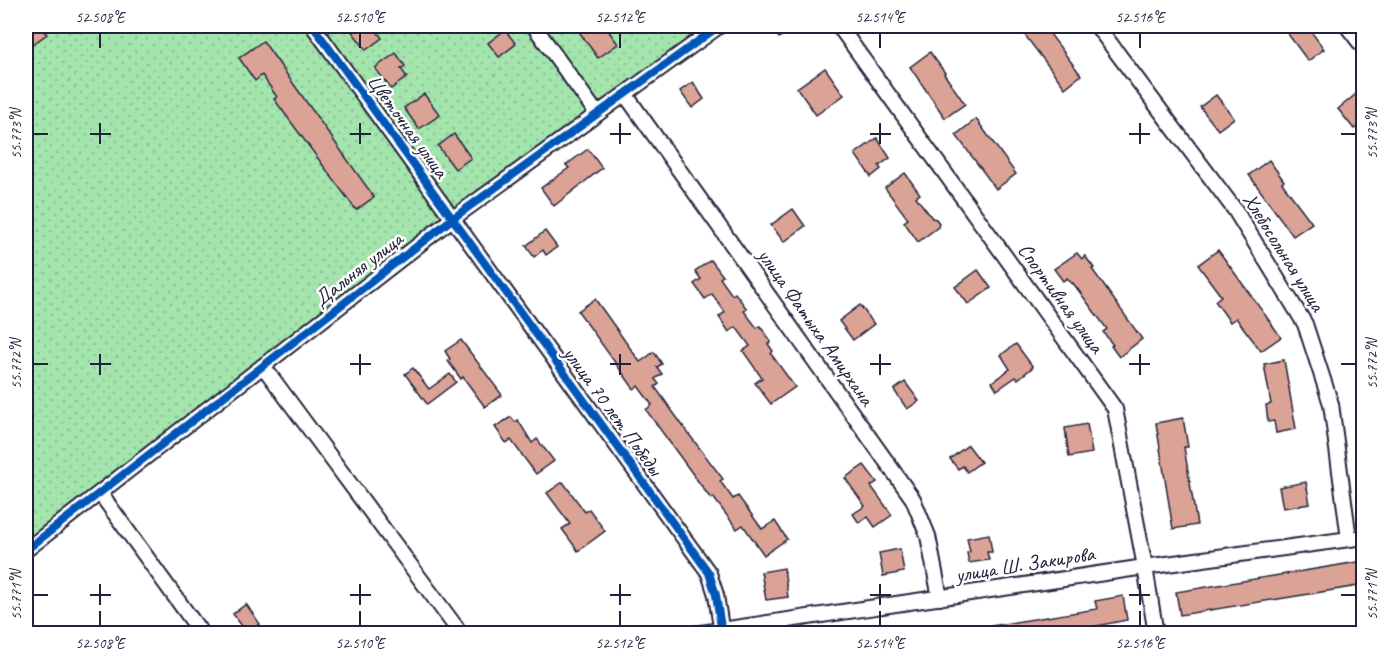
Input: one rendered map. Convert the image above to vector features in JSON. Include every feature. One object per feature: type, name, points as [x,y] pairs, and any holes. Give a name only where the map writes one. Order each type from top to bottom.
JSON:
[{"type":"street","name":"Цветочная улица","points":[[313,26],[452,219]]},
{"type":"street","points":[[534,26],[597,114]]},
{"type":"street","name":"Дальняя улица","points":[[26,550],[452,219],[719,26]]},
{"type":"street","name":"Спортивная улица","points":[[839,26],[1115,409],[1156,633]]},
{"type":"street","name":"Хлебосольная улица","points":[[1097,26],[1235,210],[1305,324],[1331,404],[1349,539]]},
{"type":"street","points":[[1347,26],[1364,48]]},
{"type":"street","name":"улица Фатыха Амирхана","points":[[625,94],[913,500],[928,536],[940,598]]},
{"type":"street","name":"улица 70 лет Победы","points":[[452,219],[709,573],[716,595],[722,631]]},
{"type":"street","points":[[263,366],[461,633]]},
{"type":"street","points":[[100,492],[202,633]]},
{"type":"street","name":"улица Ш. Закирова","points":[[694,633],[722,631],[1145,567],[1364,537]]},
{"type":"green space","points":[[26,26],[706,26],[569,126],[26,550]]},
{"type":"building","points":[[26,26],[41,26],[47,34],[26,49]]},
{"type":"building","points":[[348,26],[373,26],[382,38],[366,50]]},
{"type":"building","points":[[575,26],[605,26],[618,44],[598,58]]},
{"type":"building","points":[[770,26],[796,26],[779,38]]},
{"type":"building","points":[[1036,26],[1061,26],[1050,34],[1081,75],[1065,88],[1024,34]]},
{"type":"building","points":[[1282,26],[1307,26],[1324,49],[1308,61]]},
{"type":"building","points":[[505,30],[516,44],[499,57],[488,43]]},
{"type":"building","points":[[263,41],[374,197],[356,210],[274,99],[277,97],[262,75],[255,81],[239,58]]},
{"type":"building","points":[[930,52],[965,104],[945,118],[910,67]]},
{"type":"building","points":[[396,53],[405,66],[401,69],[407,77],[391,89],[375,68]]},
{"type":"building","points":[[825,68],[844,95],[816,115],[797,88]]},
{"type":"building","points":[[693,82],[704,99],[692,108],[680,91]]},
{"type":"building","points":[[424,94],[440,115],[419,129],[404,108]]},
{"type":"building","points":[[1356,94],[1364,103],[1364,122],[1354,129],[1338,109]]},
{"type":"building","points":[[1216,95],[1234,118],[1218,130],[1200,107]]},
{"type":"building","points":[[976,119],[1016,174],[996,189],[956,135]]},
{"type":"building","points":[[454,134],[471,158],[455,169],[438,146]]},
{"type":"building","points":[[877,138],[890,158],[879,166],[881,169],[871,177],[855,154]]},
{"type":"building","points":[[588,149],[602,168],[554,206],[541,188],[569,168],[566,165]]},
{"type":"building","points":[[1269,160],[1284,181],[1282,183],[1312,223],[1293,236],[1249,175]]},
{"type":"building","points":[[905,173],[920,194],[916,197],[932,218],[939,223],[938,227],[918,242],[904,222],[908,219],[885,188]]},
{"type":"building","points":[[793,209],[805,226],[784,242],[771,225]]},
{"type":"building","points":[[545,231],[557,247],[546,255],[543,250],[534,257],[526,246]]},
{"type":"building","points":[[1218,250],[1281,337],[1261,351],[1236,318],[1230,322],[1215,301],[1221,296],[1198,265]]},
{"type":"building","points":[[1077,253],[1082,259],[1085,256],[1142,339],[1119,357],[1103,332],[1107,329],[1073,283],[1067,278],[1063,281],[1054,269]]},
{"type":"building","points":[[711,260],[723,276],[720,278],[732,295],[735,293],[747,309],[744,311],[757,328],[760,326],[771,342],[768,344],[773,351],[771,354],[795,387],[771,404],[755,383],[762,378],[743,351],[750,346],[736,327],[729,332],[719,317],[725,312],[712,294],[705,299],[694,284],[701,279],[695,271]]},
{"type":"building","points":[[978,270],[991,288],[968,304],[955,287]]},
{"type":"building","points":[[595,299],[640,362],[654,352],[662,364],[657,367],[662,374],[655,379],[659,384],[655,387],[723,479],[720,481],[733,499],[738,496],[762,529],[775,521],[787,539],[764,555],[743,525],[737,529],[713,497],[711,499],[646,410],[652,405],[638,386],[634,389],[578,311]]},
{"type":"building","points":[[860,305],[874,324],[853,340],[839,321]]},
{"type":"building","points":[[461,340],[502,395],[485,407],[448,361],[450,359],[445,351]]},
{"type":"building","points":[[1016,344],[1033,367],[1018,379],[1016,377],[997,390],[992,382],[1010,369],[1001,355]]},
{"type":"building","points":[[1284,360],[1296,429],[1276,433],[1274,421],[1268,422],[1266,405],[1271,404],[1264,364]]},
{"type":"building","points":[[413,368],[429,389],[450,374],[456,382],[427,404],[405,374]]},
{"type":"building","points":[[905,382],[919,401],[907,409],[894,390]]},
{"type":"building","points":[[511,417],[515,422],[518,420],[532,443],[537,439],[554,461],[536,474],[511,440],[506,443],[495,427]]},
{"type":"building","points":[[1183,418],[1188,447],[1184,447],[1197,525],[1173,529],[1156,423]]},
{"type":"building","points":[[1087,424],[1092,453],[1069,457],[1065,428]]},
{"type":"building","points":[[968,445],[981,462],[967,472],[963,466],[958,469],[950,459]]},
{"type":"building","points":[[864,465],[877,482],[871,486],[892,515],[875,527],[868,517],[859,523],[853,514],[865,506],[845,478]]},
{"type":"building","points":[[563,482],[585,512],[589,509],[605,531],[578,551],[562,529],[570,524],[547,493]]},
{"type":"building","points":[[1306,482],[1310,504],[1283,508],[1279,487]]},
{"type":"building","points":[[989,534],[992,552],[987,552],[989,560],[969,563],[967,553],[970,552],[967,538]]},
{"type":"building","points":[[900,549],[904,572],[883,576],[879,553]]},
{"type":"building","points":[[1364,561],[1364,585],[1180,615],[1176,592]]},
{"type":"building","points":[[784,568],[788,597],[766,600],[761,572]]},
{"type":"building","points":[[1123,596],[1127,620],[1081,629],[1082,632],[985,633],[984,627],[1097,609],[1095,601]]},
{"type":"building","points":[[246,604],[260,624],[247,633],[233,614]]},
{"type":"cycle path","points":[[313,26],[709,573],[716,595],[722,634]]},
{"type":"cycle path","points":[[26,550],[452,219],[719,26]]}]
